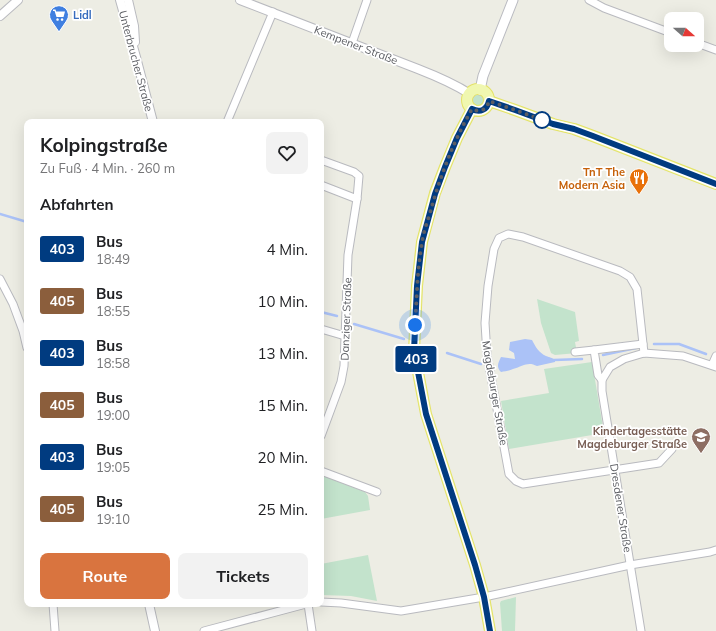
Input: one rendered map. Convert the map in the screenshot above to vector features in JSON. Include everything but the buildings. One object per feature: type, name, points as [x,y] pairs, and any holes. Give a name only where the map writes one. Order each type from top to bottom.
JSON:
[{"type":"main road","points":[[480,90],[483,76],[513,0]]},
{"type":"main road","points":[[474,90],[480,90],[486,93],[489,101],[487,107],[477,111],[468,105],[467,99],[474,90]]},
{"type":"main road","points":[[489,101],[553,124],[574,129],[716,184]]},
{"type":"main road","points":[[472,109],[457,138],[445,167],[435,194],[422,242],[417,286],[414,351],[426,414],[475,565],[484,597],[490,631]]},
{"type":"street","points":[[0,16],[18,0]]},
{"type":"street","name":"Unterbrucher Straße","points":[[120,0],[152,119]]},
{"type":"street","points":[[128,0],[134,26],[136,57]]},
{"type":"street","name":"Kempener Straße","points":[[240,0],[446,80],[470,94]]},
{"type":"street","points":[[352,43],[367,0]]},
{"type":"street","points":[[589,0],[604,8],[664,30]]},
{"type":"street","points":[[228,119],[272,12]]},
{"type":"street","points":[[704,46],[716,50]]},
{"type":"street","name":"Danziger Straße","points":[[324,161],[354,172],[360,176],[348,255],[344,366],[341,382],[324,428]]},
{"type":"street","points":[[324,186],[357,199]]},
{"type":"street","name":"Magdeburger Straße","points":[[644,353],[637,289],[630,277],[620,271],[522,237],[508,234],[499,238],[494,249],[488,286],[485,323],[487,355],[509,474],[516,481],[523,484],[660,463],[672,449]]},
{"type":"street","points":[[0,279],[13,304],[24,335]]},
{"type":"street","points":[[324,330],[345,336]]},
{"type":"street","points":[[575,352],[643,344]]},
{"type":"street","name":"Dresdener Straße","points":[[594,350],[598,375],[602,380],[602,391],[630,565]]},
{"type":"street","points":[[602,380],[610,367],[624,359],[644,353],[683,356],[714,366],[716,356]]},
{"type":"street","points":[[324,472],[377,492]]},
{"type":"street","name":"Dresdener Straße","points":[[324,602],[401,611],[484,597],[630,565],[716,550]]},
{"type":"street","points":[[630,565],[641,631]]},
{"type":"street","points":[[53,607],[55,631]]},
{"type":"street","points":[[150,607],[155,631]]},
{"type":"street","points":[[204,631],[296,607]]},
{"type":"street","points":[[308,607],[312,631]]},
{"type":"green space","points":[[475,93],[481,93],[485,97],[485,103],[481,107],[475,107],[471,103],[471,97]]},
{"type":"green space","points":[[537,299],[575,312],[579,341],[575,342],[577,353],[555,355],[551,353],[541,323]]},
{"type":"green space","points":[[592,362],[604,433],[509,449],[501,401],[549,393],[544,369]]},
{"type":"green space","points":[[324,476],[365,492],[368,496],[370,510],[324,518]]},
{"type":"green space","points":[[368,555],[377,601],[351,596],[324,595],[324,563]]},
{"type":"green space","points":[[516,597],[515,631],[502,631],[500,603],[501,601]]},
{"type":"water","points":[[525,339],[532,340],[539,351],[554,359],[555,362],[537,366],[528,364],[501,372],[498,365],[501,357],[515,359],[514,353],[509,350],[510,342]]},
{"type":"waterway","points":[[0,214],[24,221]]},
{"type":"waterway","points":[[324,313],[337,316]]},
{"type":"waterway","points":[[354,324],[404,339]]},
{"type":"waterway","points":[[654,344],[679,344],[706,354]]},
{"type":"waterway","points":[[603,355],[636,348]]},
{"type":"waterway","points":[[447,353],[481,364]]},
{"type":"waterway","points":[[554,360],[582,359]]},
{"type":"bus line","name":"403","points":[[490,631],[484,597],[475,565],[426,414],[414,351],[417,286],[422,242],[435,194],[457,138],[466,120],[472,109],[477,111],[485,109],[489,101],[553,124],[574,129],[716,184]]},
{"type":"place","name":"Lidl","points":[[59,32]]},
{"type":"place","name":"TnT The Modern Asia","points":[[639,195]]},
{"type":"place","name":"Kindertagesstätte Magdeburger Straße","points":[[701,454]]},
{"type":"route","points":[[415,325],[417,286],[422,242],[435,194],[445,167],[457,138],[472,109],[477,111],[485,109],[489,101],[547,122],[542,120]]}]
